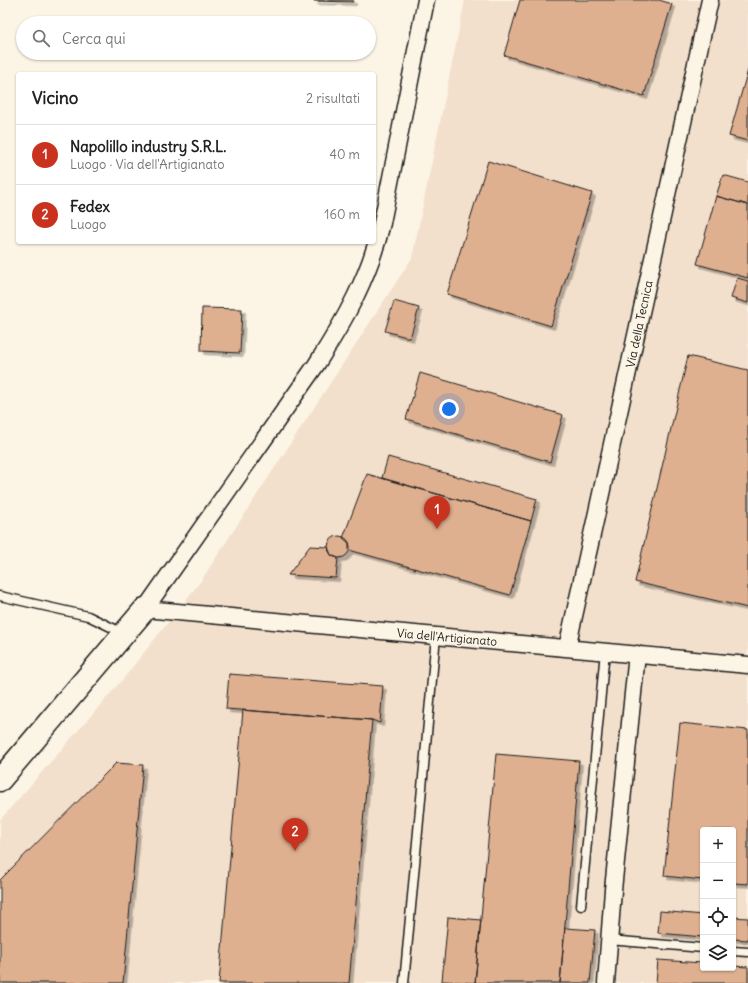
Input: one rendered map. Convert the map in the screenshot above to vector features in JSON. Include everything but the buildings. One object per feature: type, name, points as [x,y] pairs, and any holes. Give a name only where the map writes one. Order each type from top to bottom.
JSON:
[{"type":"street","points":[[0,780],[145,609],[337,331],[362,285],[374,254],[382,223],[426,0]]},
{"type":"street","name":"Via della Tecnica","points":[[567,648],[710,0]]},
{"type":"street","name":"Via dell'Artigianato","points":[[145,609],[748,665]]},
{"type":"street","points":[[606,983],[637,654]]},
{"type":"lane","points":[[0,596],[88,616],[124,634]]},
{"type":"lane","points":[[404,983],[436,636]]},
{"type":"lane","points":[[581,906],[605,651]]},
{"type":"lane","points":[[609,940],[700,948]]},
{"type":"lane","points":[[736,951],[748,952]]},
{"type":"shaded area","points":[[465,0],[748,0],[748,983],[0,983],[0,820],[123,679],[200,582],[412,258]]},
{"type":"place","name":"Napolillo industry S.R.L.","points":[[437,529]]},
{"type":"place","name":"Fedex","points":[[295,851]]}]
